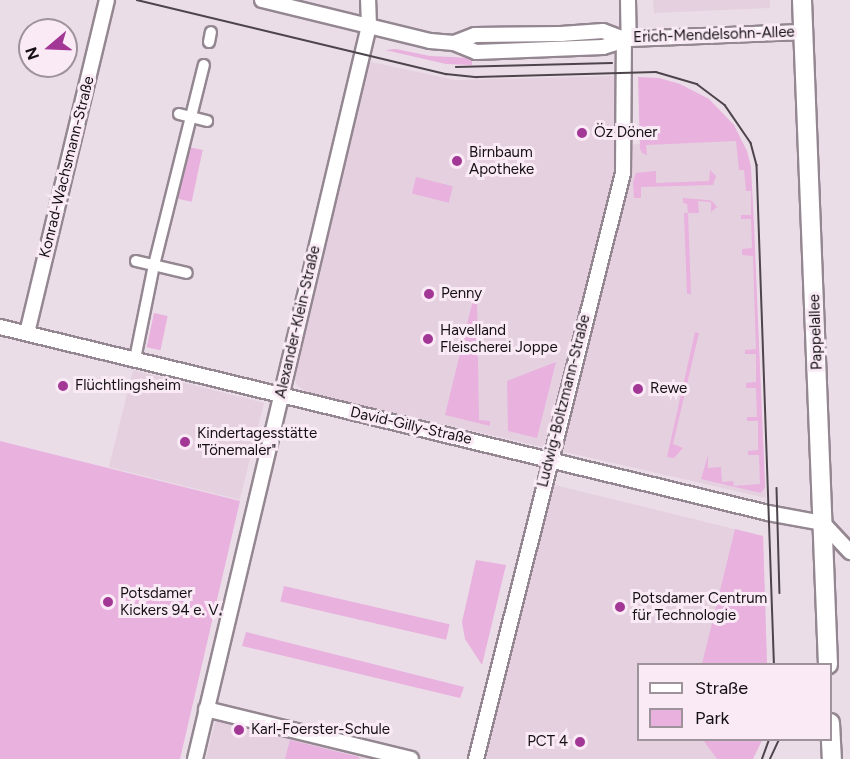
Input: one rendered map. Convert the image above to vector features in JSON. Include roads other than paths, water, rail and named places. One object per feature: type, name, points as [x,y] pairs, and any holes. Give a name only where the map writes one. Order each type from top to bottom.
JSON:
[{"type":"street","name":"Konrad-Wachsmann-Straße","points":[[27,333],[107,0]]},
{"type":"street","name":"Erich-Mendelsohn-Allee","points":[[262,0],[430,41],[454,43],[476,52],[603,47],[626,39],[804,32]]},
{"type":"street","name":"Alexander-Klein-Straße","points":[[195,759],[369,26],[368,0]]},
{"type":"street","name":"Ludwig-Boltzmann-Straße","points":[[476,759],[624,163],[628,0]]},
{"type":"street","name":"Pappelallee","points":[[802,0],[828,663]]},
{"type":"street","points":[[135,359],[154,265],[204,65]]},
{"type":"street","points":[[179,114],[207,121]]},
{"type":"street","points":[[136,261],[187,273]]},
{"type":"street","name":"David-Gilly-Straße","points":[[0,327],[549,458],[768,513],[823,523]]},
{"type":"street","points":[[823,523],[850,552]]},
{"type":"street","points":[[206,709],[411,759]]},
{"type":"street","points":[[832,741],[832,759]]},
{"type":"tram line","points":[[137,0],[446,74],[477,77],[656,72],[697,84],[725,105],[751,143],[757,165],[774,663]]},
{"type":"tram line","points":[[456,67],[612,63]]},
{"type":"tram line","points":[[777,488],[780,593]]},
{"type":"tram line","points":[[762,759],[769,741]]},
{"type":"tram line","points":[[770,759],[779,741]]},
{"type":"place","name":"Öz Döner","points":[[582,133]]},
{"type":"place","name":"Birnbaum Apotheke","points":[[457,161]]},
{"type":"place","name":"Penny","points":[[429,294]]},
{"type":"place","name":"Havelland Fleischerei Joppe","points":[[428,339]]},
{"type":"place","name":"Flüchtlingsheim","points":[[63,386]]},
{"type":"place","name":"Rewe","points":[[638,389]]},
{"type":"place","name":"Kindertagesstätte \"Tönemaler\"","points":[[185,442]]},
{"type":"place","name":"Potsdamer Kickers 94 e. V.","points":[[108,602]]},
{"type":"place","name":"Potsdamer Centrum für Technologie","points":[[620,607]]},
{"type":"place","name":"Karl-Foerster-Schule","points":[[239,730]]},
{"type":"place","name":"PCT 4","points":[[580,742]]}]
